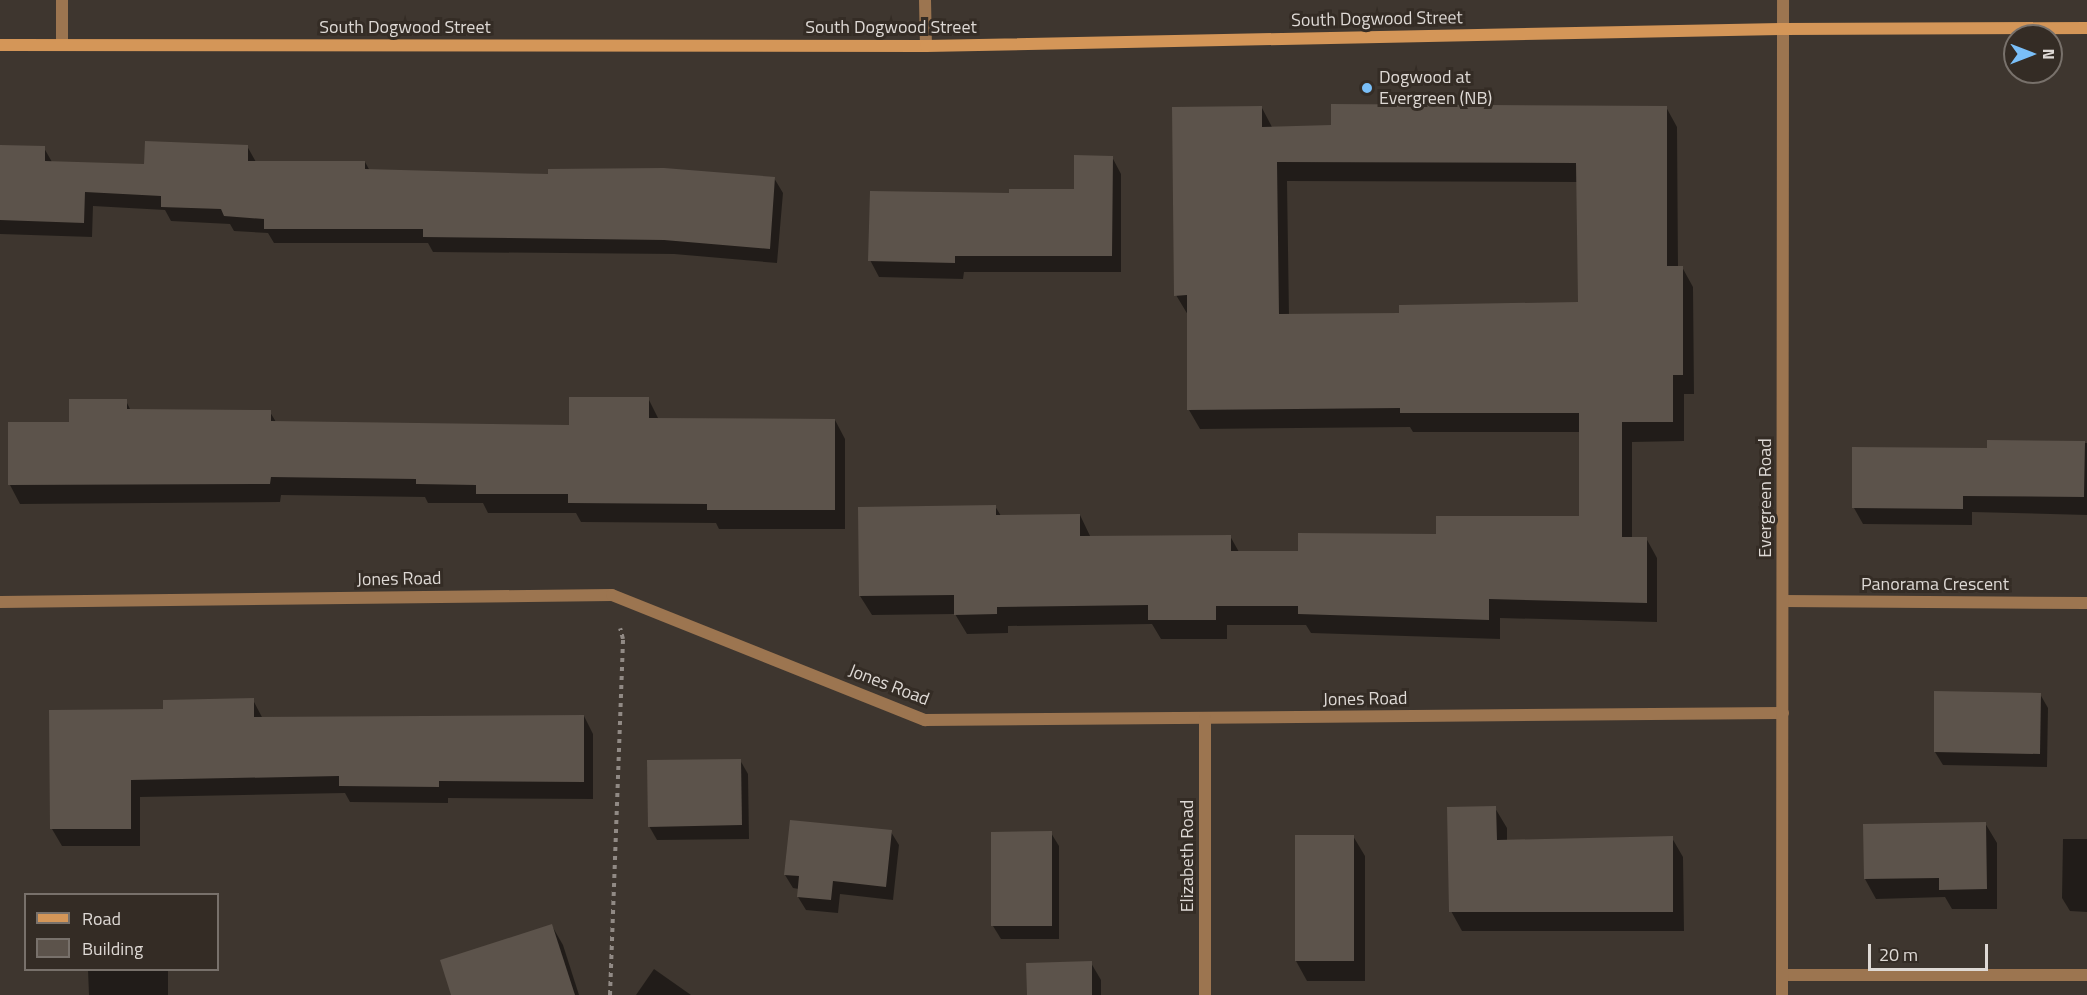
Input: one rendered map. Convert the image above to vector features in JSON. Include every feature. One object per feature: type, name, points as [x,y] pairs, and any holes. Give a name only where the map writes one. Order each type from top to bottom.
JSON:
[{"type":"main road","name":"South Dogwood Street","points":[[0,45],[926,46],[1783,28],[2087,28]]},
{"type":"street","points":[[62,0],[62,45]]},
{"type":"street","points":[[926,0],[926,46]]},
{"type":"street","name":"Evergreen Road","points":[[1782,995],[1783,0]]},
{"type":"street","name":"Jones Road","points":[[0,602],[612,595],[925,720],[1783,713]]},
{"type":"street","name":"Panorama Crescent","points":[[1783,602],[2087,603]]},
{"type":"street","name":"Elizabeth Road","points":[[1205,718],[1205,995]]},
{"type":"street","points":[[1782,975],[2087,975]]},
{"type":"path","points":[[610,995],[623,639],[612,595]]},
{"type":"building","points":[[1331,104],[1667,106],[1667,266],[1683,266],[1683,375],[1673,375],[1673,422],[1622,422],[1622,537],[1647,537],[1647,603],[1489,599],[1489,620],[1298,614],[1298,606],[1216,606],[1216,620],[1148,620],[1148,605],[997,607],[997,614],[954,615],[954,595],[859,596],[858,507],[996,505],[996,515],[1080,514],[1080,536],[1231,535],[1231,551],[1298,551],[1298,533],[1436,534],[1436,516],[1579,516],[1579,413],[1400,413],[1400,408],[1187,410],[1187,295],[1174,296],[1172,107],[1262,106],[1262,127],[1331,125]],"holes":[[[1277,162],[1576,163],[1578,302],[1399,305],[1399,313],[1279,314]]]},
{"type":"building","points":[[145,141],[248,145],[248,161],[365,161],[365,169],[548,174],[548,169],[664,168],[775,177],[770,249],[664,240],[423,237],[423,229],[264,229],[264,219],[224,216],[221,209],[161,207],[161,196],[85,192],[84,223],[0,220],[0,145],[45,146],[45,161],[144,164]]},
{"type":"building","points":[[1074,155],[1113,156],[1112,256],[955,256],[955,263],[868,261],[870,191],[1009,193],[1009,189],[1074,189]]},
{"type":"building","points":[[569,397],[649,397],[649,418],[835,419],[835,510],[707,510],[707,504],[568,503],[568,494],[476,494],[476,485],[416,484],[416,479],[271,477],[270,484],[8,485],[8,422],[69,422],[69,399],[127,399],[127,409],[271,410],[271,421],[569,425]]},
{"type":"building","points":[[1987,440],[2085,441],[2084,497],[1963,496],[1963,509],[1852,508],[1852,447],[1987,448]]},
{"type":"building","points":[[1934,691],[2041,693],[2040,754],[1934,752]]},
{"type":"building","points":[[254,698],[254,717],[584,715],[584,782],[439,781],[439,787],[339,786],[339,776],[131,780],[131,829],[50,829],[49,710],[163,709],[163,700]]},
{"type":"building","points":[[741,759],[742,825],[648,827],[647,760]]},
{"type":"building","points":[[1496,806],[1497,840],[1673,836],[1673,912],[1449,912],[1447,807]]},
{"type":"building","points":[[790,820],[892,830],[886,887],[833,881],[831,900],[797,897],[799,876],[784,875]]},
{"type":"building","points":[[1986,822],[1987,889],[1939,890],[1939,878],[1864,879],[1863,824]]},
{"type":"building","points":[[1052,831],[1052,926],[991,926],[991,832]]},
{"type":"building","points":[[1295,835],[1354,835],[1354,961],[1295,961]]},
{"type":"building","points":[[552,924],[575,995],[451,995],[440,960]]},
{"type":"building","points":[[1092,961],[1092,995],[1027,995],[1026,963]]},
{"type":"place","name":"Dogwood at Evergreen (NB)","points":[[1367,88]]}]
